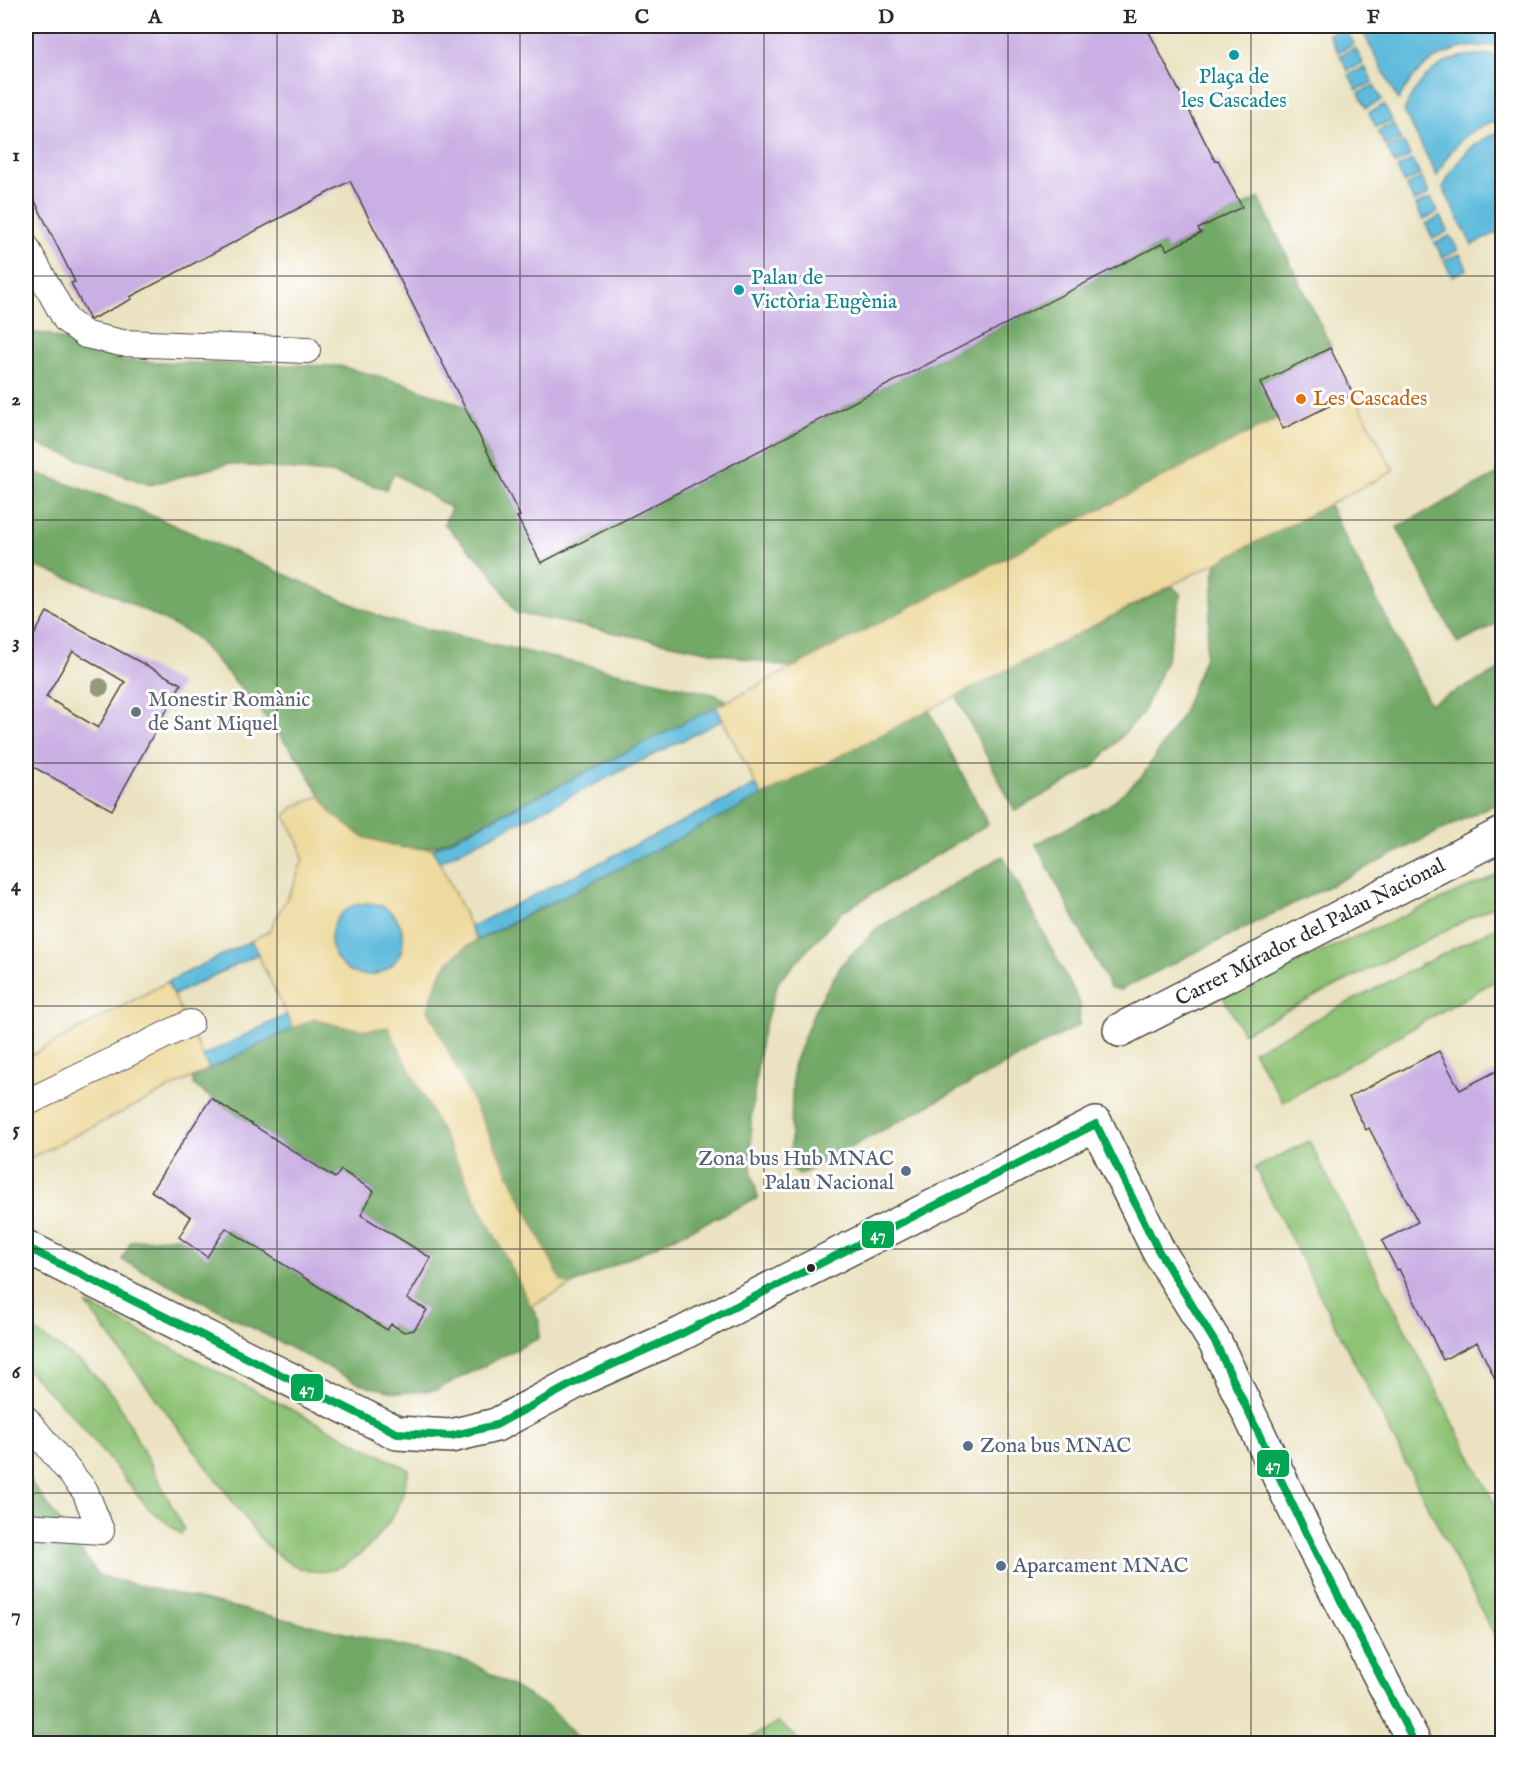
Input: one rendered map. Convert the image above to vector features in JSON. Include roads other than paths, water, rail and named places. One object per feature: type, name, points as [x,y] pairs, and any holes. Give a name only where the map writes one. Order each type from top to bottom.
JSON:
[{"type":"street","name":"Carrer Mirador del Palau Nacional","points":[[1120,1030],[1503,834]]},
{"type":"street","points":[[26,1247],[397,1433],[451,1436],[496,1425],[587,1376],[692,1328],[1096,1124],[1158,1250],[1216,1344],[1307,1535],[1415,1743]]},
{"type":"lane","points":[[26,247],[66,320],[86,335],[122,343],[307,350]]},
{"type":"lane","points":[[26,1103],[190,1023]]},
{"type":"lane","points":[[26,1419],[85,1491],[101,1531],[26,1526]]},
{"type":"water","points":[[1364,26],[1492,26],[1502,46],[1469,47],[1441,56],[1428,63],[1417,73],[1398,100],[1362,30]]},
{"type":"water","points":[[1345,27],[1354,44],[1338,52],[1329,34]]},
{"type":"water","points":[[1355,48],[1363,63],[1348,71],[1340,55]]},
{"type":"water","points":[[1471,55],[1502,55],[1502,120],[1480,126],[1462,139],[1448,156],[1437,176],[1404,111],[1413,93],[1433,70],[1450,60]]},
{"type":"water","points":[[1365,67],[1373,82],[1357,90],[1349,75]]},
{"type":"water","points":[[1374,85],[1382,100],[1366,108],[1359,93]]},
{"type":"water","points":[[1384,105],[1392,120],[1376,127],[1369,112]]},
{"type":"water","points":[[1393,123],[1401,139],[1386,146],[1378,131]]},
{"type":"water","points":[[1502,132],[1502,230],[1472,245],[1443,188],[1453,169],[1466,152],[1482,140]]},
{"type":"water","points":[[1403,142],[1411,156],[1395,164],[1387,149]]},
{"type":"water","points":[[1412,160],[1420,175],[1404,183],[1397,168]]},
{"type":"water","points":[[1421,178],[1429,194],[1414,202],[1406,186]]},
{"type":"water","points":[[1431,198],[1438,212],[1423,220],[1416,205]]},
{"type":"water","points":[[1441,216],[1448,231],[1433,239],[1426,224]]},
{"type":"water","points":[[1450,236],[1458,250],[1443,258],[1435,243]]},
{"type":"water","points":[[1460,254],[1467,269],[1452,276],[1444,261]]},
{"type":"water","points":[[716,707],[723,720],[439,862],[433,849]]},
{"type":"water","points":[[756,785],[762,796],[477,940],[470,927]]},
{"type":"water","points":[[367,903],[387,909],[397,919],[403,939],[397,959],[387,969],[367,975],[347,969],[337,959],[331,939],[337,919],[347,909]]},
{"type":"water","points":[[251,941],[258,954],[174,995],[167,982]]},
{"type":"water","points":[[286,1015],[293,1028],[209,1069],[203,1056]]},
{"type":"place","name":"Plaça de les Cascades","points":[[1234,55]]},
{"type":"place","name":"Palau de Victòria Eugènia","points":[[739,290]]},
{"type":"place","name":"Les Cascades","points":[[1301,399]]},
{"type":"place","name":"Monestir Romànic de Sant Miquel","points":[[136,712]]},
{"type":"place","name":"Zona bus Hub MNAC Palau Nacional","points":[[906,1171]]},
{"type":"place","name":"Zona bus MNAC","points":[[968,1446]]},
{"type":"place","name":"Aparcament MNAC","points":[[1001,1566]]}]
